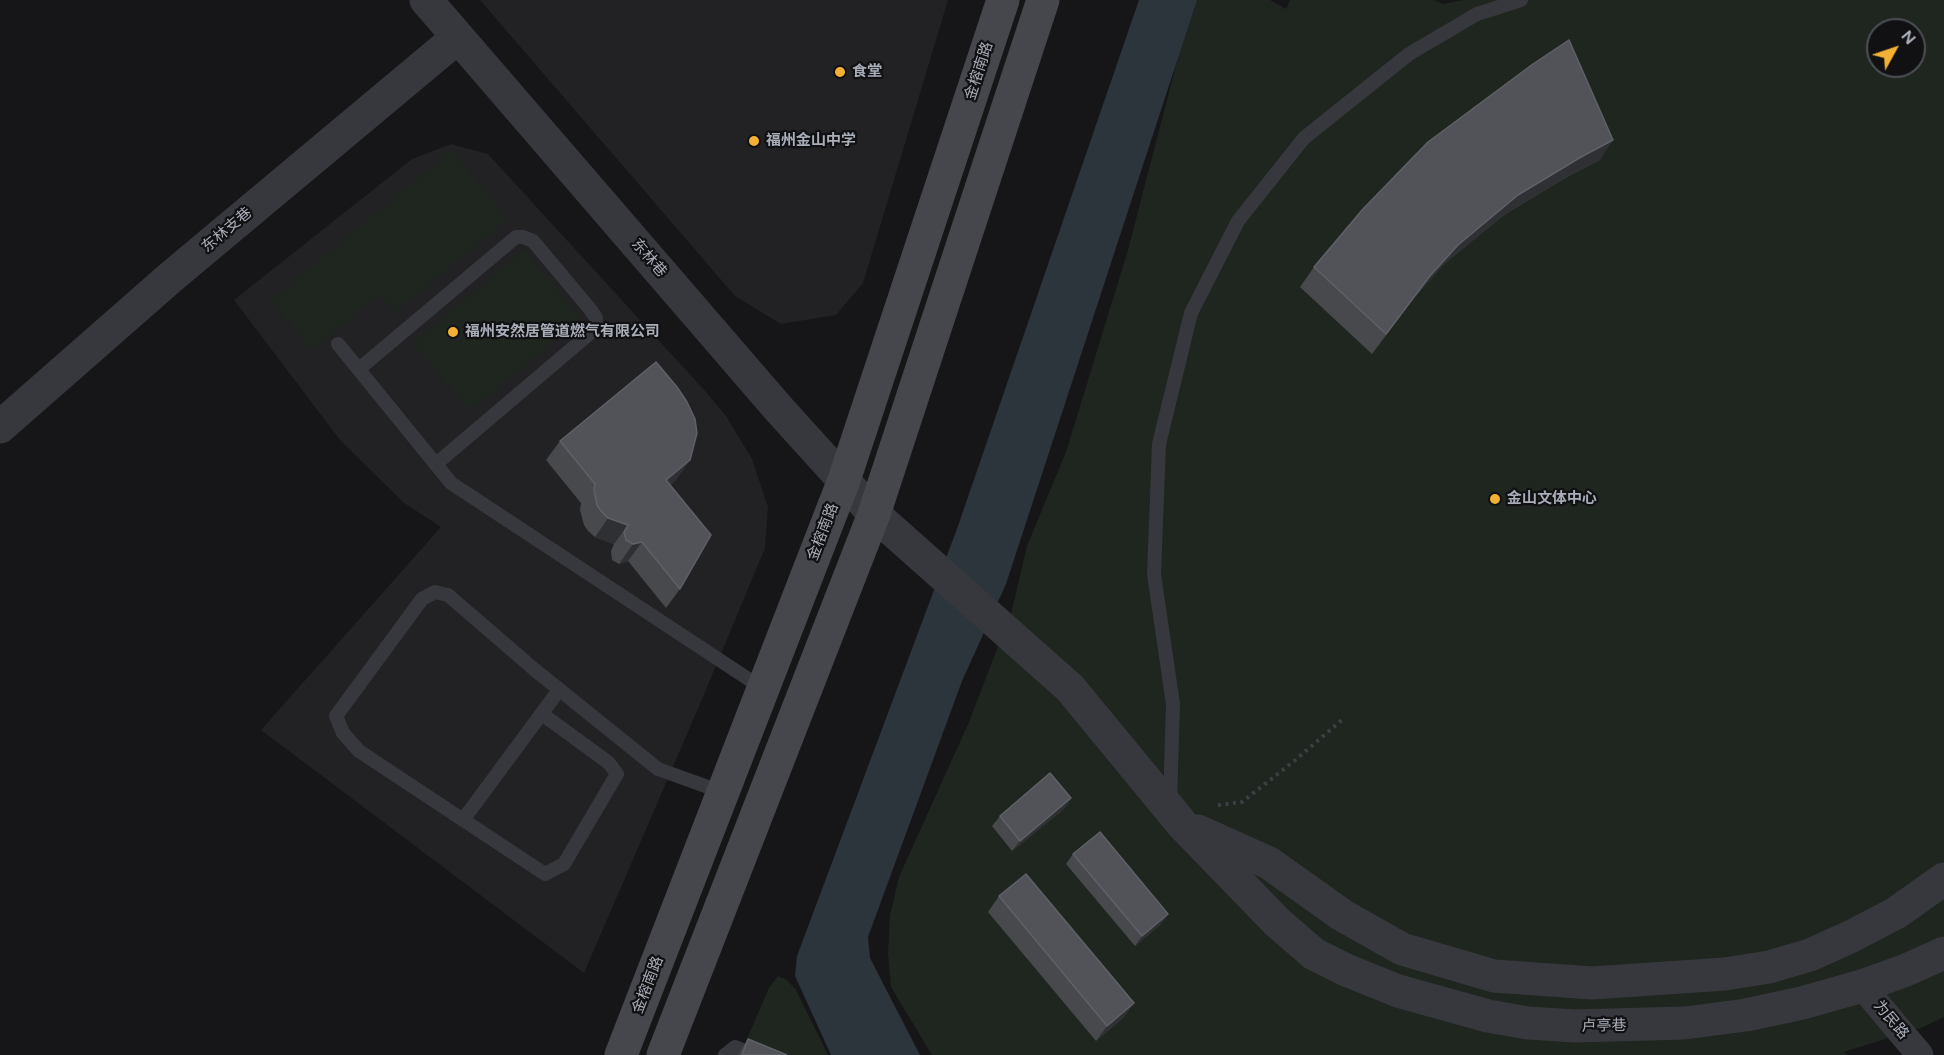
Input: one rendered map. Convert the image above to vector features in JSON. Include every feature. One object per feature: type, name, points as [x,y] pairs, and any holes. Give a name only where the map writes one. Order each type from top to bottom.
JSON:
[{"type":"main road","name":"金榕南路","points":[[621,1055],[844,480],[1003,0]]},
{"type":"main road","points":[[663,1055],[874,514],[1043,0]]},
{"type":"street","name":"东林巷","points":[[426,0],[777,408],[874,514],[1070,688]]},
{"type":"street","name":"东林支巷","points":[[0,427],[171,277],[458,37]]},
{"type":"street","name":"卢亭巷","points":[[1070,688],[1176,816],[1277,922],[1314,954],[1346,970],[1398,990],[1488,1016],[1528,1023],[1575,1026],[1685,1023],[1802,1003],[1862,986],[1944,953]]},
{"type":"street","points":[[1176,816],[1269,863],[1342,915],[1401,949],[1494,976],[1592,983],[1655,980],[1769,968],[1810,955],[1852,936],[1896,913],[1944,879]]},
{"type":"street","name":"为民路","points":[[1862,986],[1920,1055]]},
{"type":"lane","points":[[1176,816],[1173,704],[1154,562],[1159,444],[1191,313],[1238,221],[1304,138],[1409,54],[1477,14],[1521,0]]},
{"type":"lane","points":[[359,369],[516,237],[533,241],[590,309],[596,318],[595,328],[436,464]]},
{"type":"lane","points":[[338,344],[451,483],[762,688]]},
{"type":"lane","points":[[542,714],[609,763],[617,774],[564,864],[545,874],[359,751],[343,733],[336,716],[422,599],[435,592],[448,595],[559,690],[658,769],[722,792]]},
{"type":"lane","points":[[463,820],[559,690]]},
{"type":"lane","points":[[725,1055],[735,1047],[756,1055]]},
{"type":"path","points":[[1218,805],[1242,802],[1343,719]]},
{"type":"shaded area","name":"福州金山中学","points":[[480,0],[948,0],[863,283],[836,315],[781,324],[735,296]]},
{"type":"shaded area","points":[[1139,0],[1197,0],[1006,584],[962,681],[868,937],[870,958],[920,1055],[831,1055],[795,976],[797,956],[958,526]]},
{"type":"shaded area","name":"金山文体中心","points":[[1193,0],[1270,0],[1286,9],[1290,0],[1434,0],[1443,4],[1464,0],[1944,0],[1944,1017],[1923,1027],[1844,1052],[1847,1055],[932,1055],[891,987],[888,953],[890,915],[899,877],[969,722],[1012,610],[1027,546],[1066,452],[1128,250]]},
{"type":"shaded area","points":[[451,144],[488,154],[706,392],[726,416],[752,459],[768,507],[765,548],[584,973],[261,730],[441,527],[404,503],[340,440],[234,300],[412,159]]},
{"type":"shaded area","points":[[452,150],[508,219],[395,313],[380,294],[312,350],[271,300]]},
{"type":"shaded area","points":[[524,250],[581,318],[470,411],[413,343]]},
{"type":"shaded area","points":[[778,976],[787,980],[796,990],[828,1055],[764,1055],[744,1046],[769,988]]},
{"type":"building","points":[[1569,40],[1613,140],[1518,195],[1458,245],[1429,277],[1386,334],[1314,267],[1363,209],[1428,142]]},
{"type":"building","points":[[656,362],[687,402],[695,419],[697,433],[690,460],[666,480],[711,535],[680,589],[642,542],[633,544],[626,540],[624,532],[628,525],[608,518],[601,511],[597,505],[595,484],[560,441]]},
{"type":"building","points":[[1050,773],[1071,798],[1020,841],[1000,816]]},
{"type":"building","points":[[1100,832],[1168,914],[1142,936],[1073,854]]},
{"type":"building","points":[[1026,874],[1134,1003],[1107,1026],[999,896]]},
{"type":"building","points":[[748,1039],[787,1055],[742,1055]]},
{"type":"place","name":"食堂","points":[[840,72]]},
{"type":"place","name":"福州金山中学","points":[[754,141]]},
{"type":"place","name":"福州安然居管道燃气有限公司","points":[[453,332]]},
{"type":"place","name":"金山文体中心","points":[[1495,499]]}]
